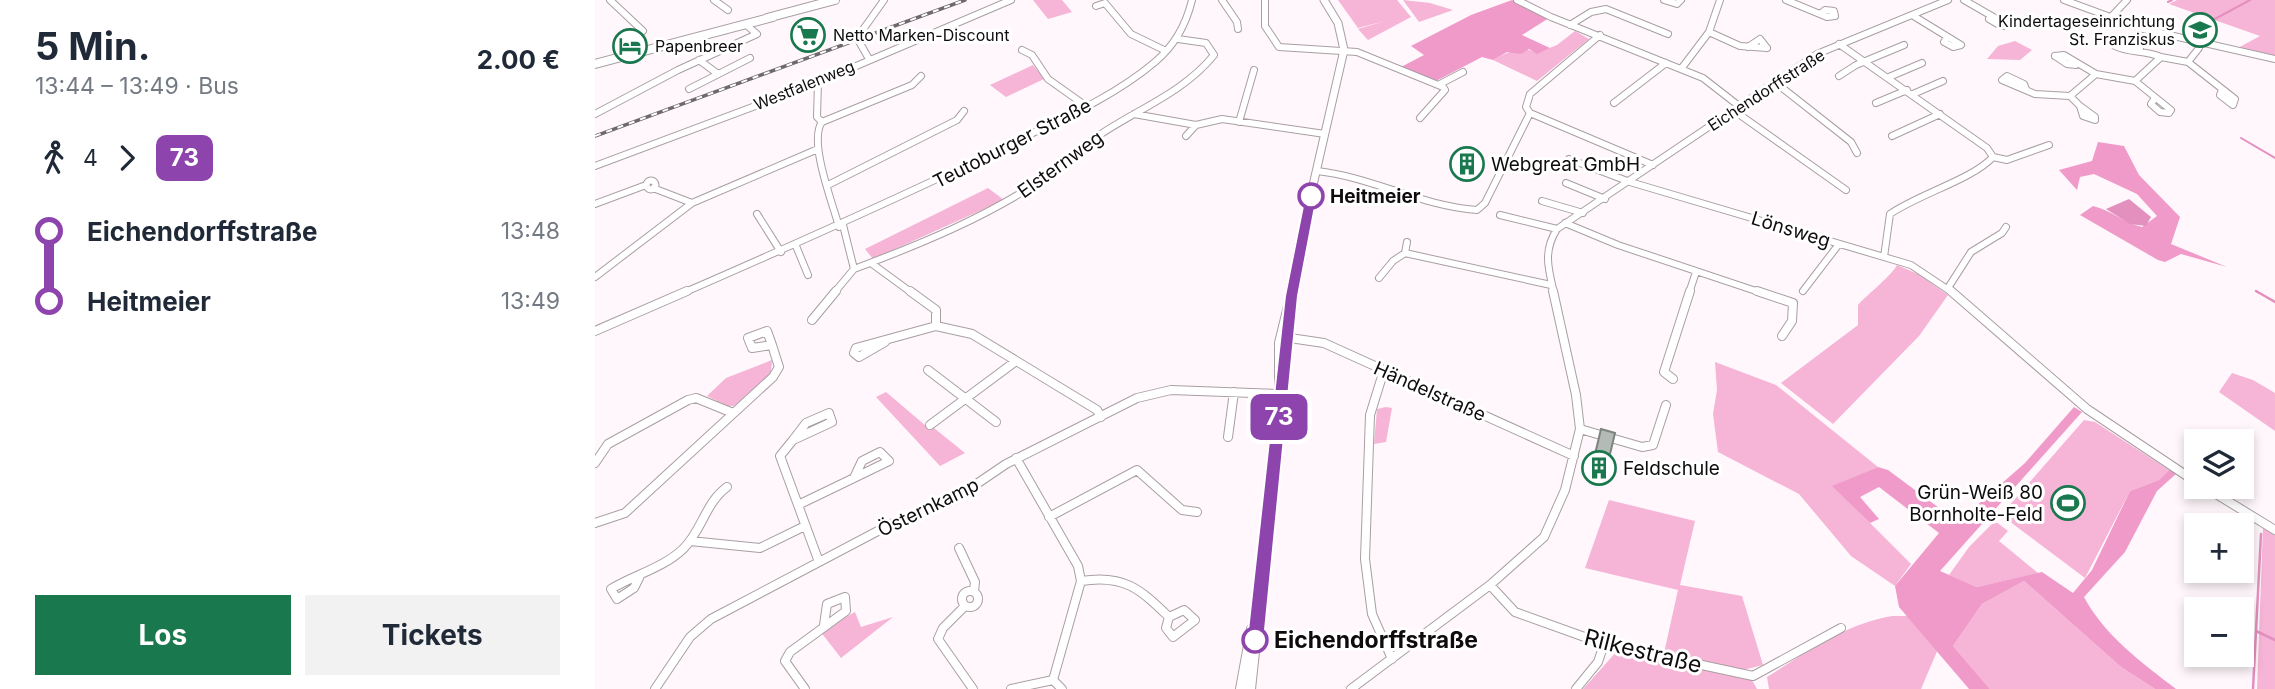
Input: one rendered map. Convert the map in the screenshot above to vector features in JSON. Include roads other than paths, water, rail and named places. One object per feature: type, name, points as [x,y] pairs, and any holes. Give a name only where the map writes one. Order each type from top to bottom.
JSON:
[{"type":"main road","points":[[595,64],[835,0]]},
{"type":"street","points":[[610,0],[643,30]]},
{"type":"street","points":[[714,0],[729,10]]},
{"type":"street","points":[[869,59],[856,38],[884,0]]},
{"type":"street","name":"Westfalenweg","points":[[595,166],[818,82],[1011,0]]},
{"type":"street","name":"Teutoburger Straße","points":[[595,331],[841,226],[1086,106],[1147,68],[1178,39],[1185,26],[1192,0]]},
{"type":"street","points":[[1221,0],[1237,22],[1238,29]]},
{"type":"street","points":[[1265,0],[1265,26],[1279,47],[1344,50],[1390,64],[1440,84],[1445,90],[1420,118]]},
{"type":"street","points":[[1250,689],[1286,337],[1298,251],[1344,50],[1338,23],[1324,0]]},
{"type":"street","points":[[1517,0],[1570,25],[1703,78],[1736,108],[1846,190]]},
{"type":"street","points":[[1664,0],[1677,4],[1681,0]]},
{"type":"street","points":[[1681,69],[1709,32],[1720,0]]},
{"type":"street","points":[[1786,0],[1820,14]]},
{"type":"street","name":"Eichendorffstraße","points":[[1557,229],[1817,54],[1948,0]]},
{"type":"street","points":[[1964,0],[1991,16]]},
{"type":"street","points":[[2064,0],[2143,29],[2275,59]]},
{"type":"street","points":[[2111,17],[2127,0]]},
{"type":"street","points":[[1570,25],[1591,12],[1606,9],[1668,34]]},
{"type":"street","points":[[1111,12],[1134,39],[1166,51]]},
{"type":"street","points":[[1912,15],[1947,37]]},
{"type":"street","points":[[595,114],[699,60],[757,34],[747,23]]},
{"type":"street","points":[[1709,32],[1748,47]]},
{"type":"street","points":[[1600,35],[1530,94],[1525,103],[1530,113],[1653,165]]},
{"type":"street","name":"Elsternweg","points":[[854,269],[954,229],[1006,202],[1055,170],[1100,134],[1188,79],[1214,55],[1206,43],[1178,39]]},
{"type":"street","points":[[2188,62],[2199,48],[2199,43]]},
{"type":"street","points":[[1839,44],[1987,148],[1993,157],[2007,160],[2049,145]]},
{"type":"street","points":[[1839,76],[1865,61],[1904,45]]},
{"type":"street","points":[[1022,50],[1032,55],[1048,79],[1086,106]]},
{"type":"street","points":[[2145,50],[2161,57],[2188,62],[2222,89]]},
{"type":"street","points":[[2135,81],[2161,57]]},
{"type":"street","points":[[689,89],[750,58]]},
{"type":"street","points":[[699,60],[718,74]]},
{"type":"street","points":[[1614,103],[1666,63]]},
{"type":"street","points":[[1889,77],[1922,63]]},
{"type":"street","points":[[2077,65],[2095,74],[2135,81],[2155,98]]},
{"type":"street","points":[[1239,122],[1254,78],[1254,70]]},
{"type":"street","points":[[1440,84],[1463,72]]},
{"type":"street","points":[[2027,89],[2045,98],[2070,96],[2095,74]]},
{"type":"street","points":[[813,320],[854,269],[818,149],[817,129],[822,122],[912,85],[921,76]]},
{"type":"street","points":[[1876,103],[1943,81]]},
{"type":"street","points":[[818,82],[817,117],[822,122]]},
{"type":"street","points":[[1776,83],[1851,142],[1857,153]]},
{"type":"street","points":[[2070,96],[2080,106]]},
{"type":"street","points":[[828,185],[957,120],[964,111]]},
{"type":"street","points":[[1317,172],[1346,174],[1419,201],[1478,210],[1485,203],[1530,113]]},
{"type":"street","points":[[1134,114],[1196,125]]},
{"type":"street","points":[[1892,136],[1940,114]]},
{"type":"street","points":[[1186,136],[1196,125],[1212,119],[1325,134]]},
{"type":"street","points":[[595,277],[692,203],[818,149]]},
{"type":"street","points":[[1884,257],[1891,213],[1914,198],[1983,168],[1993,157]]},
{"type":"street","points":[[1569,159],[1630,182]]},
{"type":"street","name":"Lönsweg","points":[[1630,182],[1911,265],[1948,288],[2087,409],[2184,474]]},
{"type":"street","points":[[1566,183],[1605,198]]},
{"type":"street","points":[[595,204],[650,186],[692,203]]},
{"type":"street","points":[[1542,201],[1583,213]]},
{"type":"street","points":[[757,214],[781,252]]},
{"type":"street","points":[[1351,689],[1490,585],[1544,537],[1565,489],[1580,429],[1576,395],[1546,257],[1548,243],[1557,229],[1500,215]]},
{"type":"street","points":[[1565,223],[1696,272],[1793,303],[1795,308],[1790,330],[1782,337]]},
{"type":"street","points":[[1948,288],[1971,252],[2002,233],[2006,227]]},
{"type":"street","points":[[1380,278],[1392,261],[1405,253],[1408,242]]},
{"type":"street","points":[[1803,291],[1835,253],[1839,244]]},
{"type":"street","points":[[796,246],[808,275]]},
{"type":"street","points":[[1405,253],[1551,285]]},
{"type":"street","points":[[871,263],[936,310],[936,326]]},
{"type":"street","points":[[1673,379],[1664,372],[1696,272]]},
{"type":"street","points":[[885,342],[936,326],[972,334],[1097,410],[1101,417]]},
{"type":"street","name":"Händelstraße","points":[[1286,337],[1324,343],[1574,456]]},
{"type":"street","points":[[595,523],[625,513],[778,372],[773,345]]},
{"type":"street","points":[[930,425],[1016,361]]},
{"type":"street","points":[[928,370],[996,422]]},
{"type":"street","points":[[1384,370],[1370,415],[1365,559],[1372,614],[1392,659]]},
{"type":"street","name":"Östernkamp","points":[[655,689],[690,637],[711,620],[893,523],[913,518],[938,505],[1016,458],[1101,417],[1152,393],[1171,390],[1280,394]]},
{"type":"street","points":[[1228,437],[1234,392]]},
{"type":"street","points":[[595,463],[608,444],[688,400],[696,398],[733,413]]},
{"type":"street","points":[[1580,429],[1642,447],[1653,445],[1666,405]]},
{"type":"street","points":[[793,440],[832,422],[829,413],[806,423],[780,456],[819,562]]},
{"type":"street","points":[[1016,458],[1078,566],[1081,581],[1053,680]]},
{"type":"street","points":[[1049,517],[1137,470],[1182,510],[1197,512]]},
{"type":"street","points":[[798,505],[854,478]]},
{"type":"street","points":[[639,578],[682,550],[690,541],[717,492],[727,487]]},
{"type":"street","points":[[2224,499],[2275,530]]},
{"type":"street","points":[[690,541],[760,548],[805,526]]},
{"type":"street","points":[[959,548],[975,582],[974,591],[979,595],[978,602],[971,607],[964,607],[943,628],[938,639],[972,689]]},
{"type":"street","points":[[1081,581],[1124,580],[1137,586],[1169,617]]},
{"type":"street","name":"Rilkestraße","points":[[1490,585],[1515,611],[1604,644],[1677,662],[1753,676],[1841,628]]},
{"type":"street","points":[[1241,689],[1248,642],[1255,621]]},
{"type":"street","points":[[805,689],[785,661],[790,652],[824,625]]},
{"type":"street","points":[[1576,689],[1598,662],[1604,644]]},
{"type":"street","points":[[1011,689],[1053,680]]},
{"type":"street","points":[[1053,680],[1062,689]]},
{"type":"waterway","points":[[2168,2],[2172,0]]},
{"type":"waterway","points":[[2213,20],[2250,0]]},
{"type":"waterway","points":[[2241,138],[2275,158]]},
{"type":"waterway","points":[[2259,293],[2256,291],[2275,302]]},
{"type":"waterway","points":[[2253,689],[2261,534]]},
{"type":"waterway","points":[[2256,631],[2275,640]]},
{"type":"railway","points":[[595,136],[965,0]]},
{"type":"place","name":"Kindertageseinrichtung St. Franziskus","points":[[2200,30]]},
{"type":"place","name":"Netto Marken-Discount","points":[[808,35]]},
{"type":"place","name":"Papenbreer","points":[[630,46]]},
{"type":"place","name":"Webgreat GmbH","points":[[1467,164]]},
{"type":"place","name":"Heitmeier","points":[[1311,196]]},
{"type":"place","name":"Feldschule","points":[[1599,468]]},
{"type":"place","name":"Grün-Weiß 80 Bornholte-Feld","points":[[2068,503]]},
{"type":"place","name":"Eichendorffstraße","points":[[1255,640]]}]
